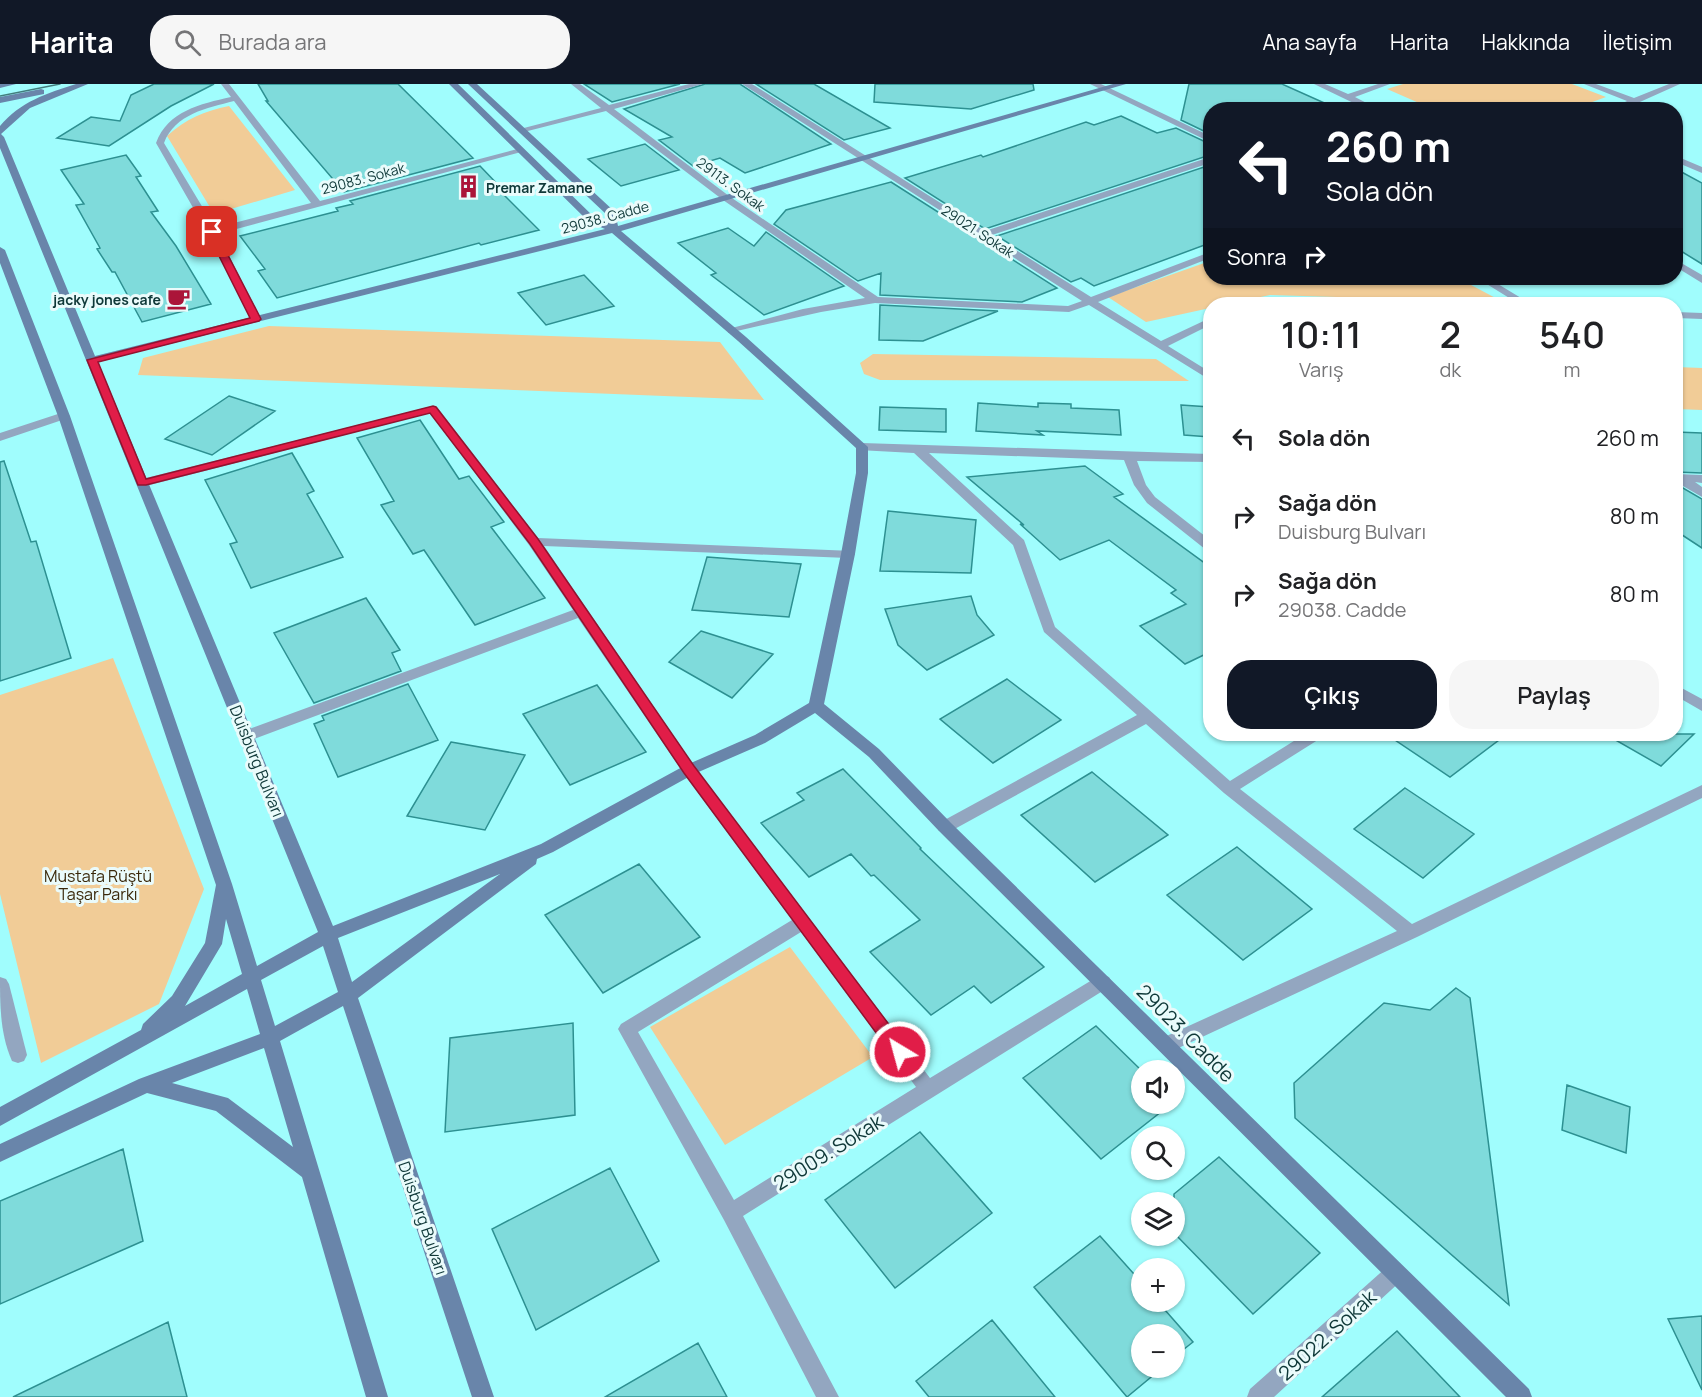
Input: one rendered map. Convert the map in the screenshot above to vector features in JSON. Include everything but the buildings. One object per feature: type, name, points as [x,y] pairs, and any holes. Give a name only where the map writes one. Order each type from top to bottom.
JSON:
[{"type":"street","points":[[0,86],[12,84]]},
{"type":"street","points":[[0,100],[83,84]]},
{"type":"street","points":[[0,132],[11,116],[23,107],[83,84]]},
{"type":"street","points":[[225,84],[317,204]]},
{"type":"street","points":[[453,84],[592,220],[614,230],[862,447],[1203,458]]},
{"type":"street","points":[[472,84],[612,214],[614,230]]},
{"type":"street","name":"29113. Sokak","points":[[575,84],[726,198],[875,300]]},
{"type":"street","points":[[523,130],[699,84]]},
{"type":"street","name":"29021. Sokak","points":[[746,84],[1203,372]]},
{"type":"street","points":[[1094,84],[1203,136]]},
{"type":"street","name":"29038. Cadde","points":[[92,360],[614,230],[1122,84]]},
{"type":"street","points":[[1318,84],[1359,102]]},
{"type":"street","points":[[1348,97],[1386,84]]},
{"type":"street","points":[[1588,84],[1634,101],[1676,84]]},
{"type":"street","points":[[236,98],[207,105],[179,117],[162,132],[160,143],[212,232],[256,319]]},
{"type":"street","name":"Duisburg Bulvarı","points":[[0,137],[328,935],[483,1397]]},
{"type":"street","name":"29083. Sokak","points":[[212,232],[521,151]]},
{"type":"street","points":[[983,235],[1203,162]]},
{"type":"street","points":[[1683,162],[1702,170]]},
{"type":"street","points":[[0,250],[64,416],[224,884],[376,1397]]},
{"type":"street","points":[[732,331],[804,312],[875,300],[1070,309],[1203,258]]},
{"type":"street","points":[[1683,268],[1702,280]]},
{"type":"street","points":[[1494,285],[1514,297]]},
{"type":"street","points":[[1683,315],[1702,316]]},
{"type":"street","points":[[1161,345],[1203,324]]},
{"type":"street","points":[[142,483],[433,409],[534,542],[689,770],[928,1089]]},
{"type":"street","points":[[0,437],[64,416]]},
{"type":"street","points":[[0,1117],[328,935],[547,848],[689,770],[760,739],[816,706],[848,554],[862,473],[862,447]]},
{"type":"street","points":[[917,449],[1019,543],[1049,629],[1228,789],[1411,932]]},
{"type":"street","points":[[1129,457],[1140,485],[1151,500],[1203,541]]},
{"type":"street","points":[[1683,478],[1702,479]]},
{"type":"street","points":[[1683,481],[1702,494]]},
{"type":"street","points":[[534,542],[848,554]]},
{"type":"street","points":[[246,736],[580,612]]},
{"type":"street","points":[[1683,694],[1702,706]]},
{"type":"street","name":"29023. Cadde","points":[[816,706],[874,753],[1521,1397]]},
{"type":"street","points":[[945,826],[1148,716]]},
{"type":"street","points":[[1228,789],[1305,741]]},
{"type":"street","points":[[1166,1045],[1411,932],[1702,791]]},
{"type":"street","points":[[0,1154],[146,1084],[269,1038],[348,995],[547,848]]},
{"type":"street","points":[[134,1044],[178,1001],[213,944],[224,884]]},
{"type":"street","points":[[802,923],[627,1029],[731,1213],[828,1397]]},
{"type":"street","name":"29009. Sokak","points":[[731,1213],[1103,982]]},
{"type":"street","points":[[0,984],[18,1054]]},
{"type":"street","points":[[146,1084],[221,1104],[309,1171]]},
{"type":"street","name":"29022. Sokak","points":[[1258,1397],[1395,1273]]},
{"type":"green space","points":[[1403,84],[1572,84],[1606,97],[1592,102],[1417,102],[1387,89]]},
{"type":"green space","points":[[229,106],[295,190],[214,214],[167,136],[196,116]]},
{"type":"green space","points":[[1203,263],[1203,285],[1471,285],[1494,297],[1270,295],[1203,297],[1203,310],[1146,322],[1108,297]]},
{"type":"green space","points":[[269,326],[720,342],[764,400],[138,375],[143,358]]},
{"type":"green space","points":[[873,354],[1156,359],[1189,381],[880,380],[864,374],[860,363]]},
{"type":"green space","points":[[1683,367],[1702,368],[1702,410],[1683,409]]},
{"type":"green space","name":"Mustafa Rüştü Taşar Parkı","points":[[113,658],[204,889],[159,1004],[41,1063],[0,894],[0,695]]},
{"type":"green space","points":[[790,947],[873,1057],[725,1145],[650,1027]]},
{"type":"tram line","points":[[0,96],[60,84]]},
{"type":"place","name":"Premar Zamane","points":[[468,187]]},
{"type":"place","name":"jacky jones cafe","points":[[179,299]]},
{"type":"route","points":[[212,232],[256,319],[92,360],[142,483],[433,409],[534,542],[689,770],[900,1052]]}]
